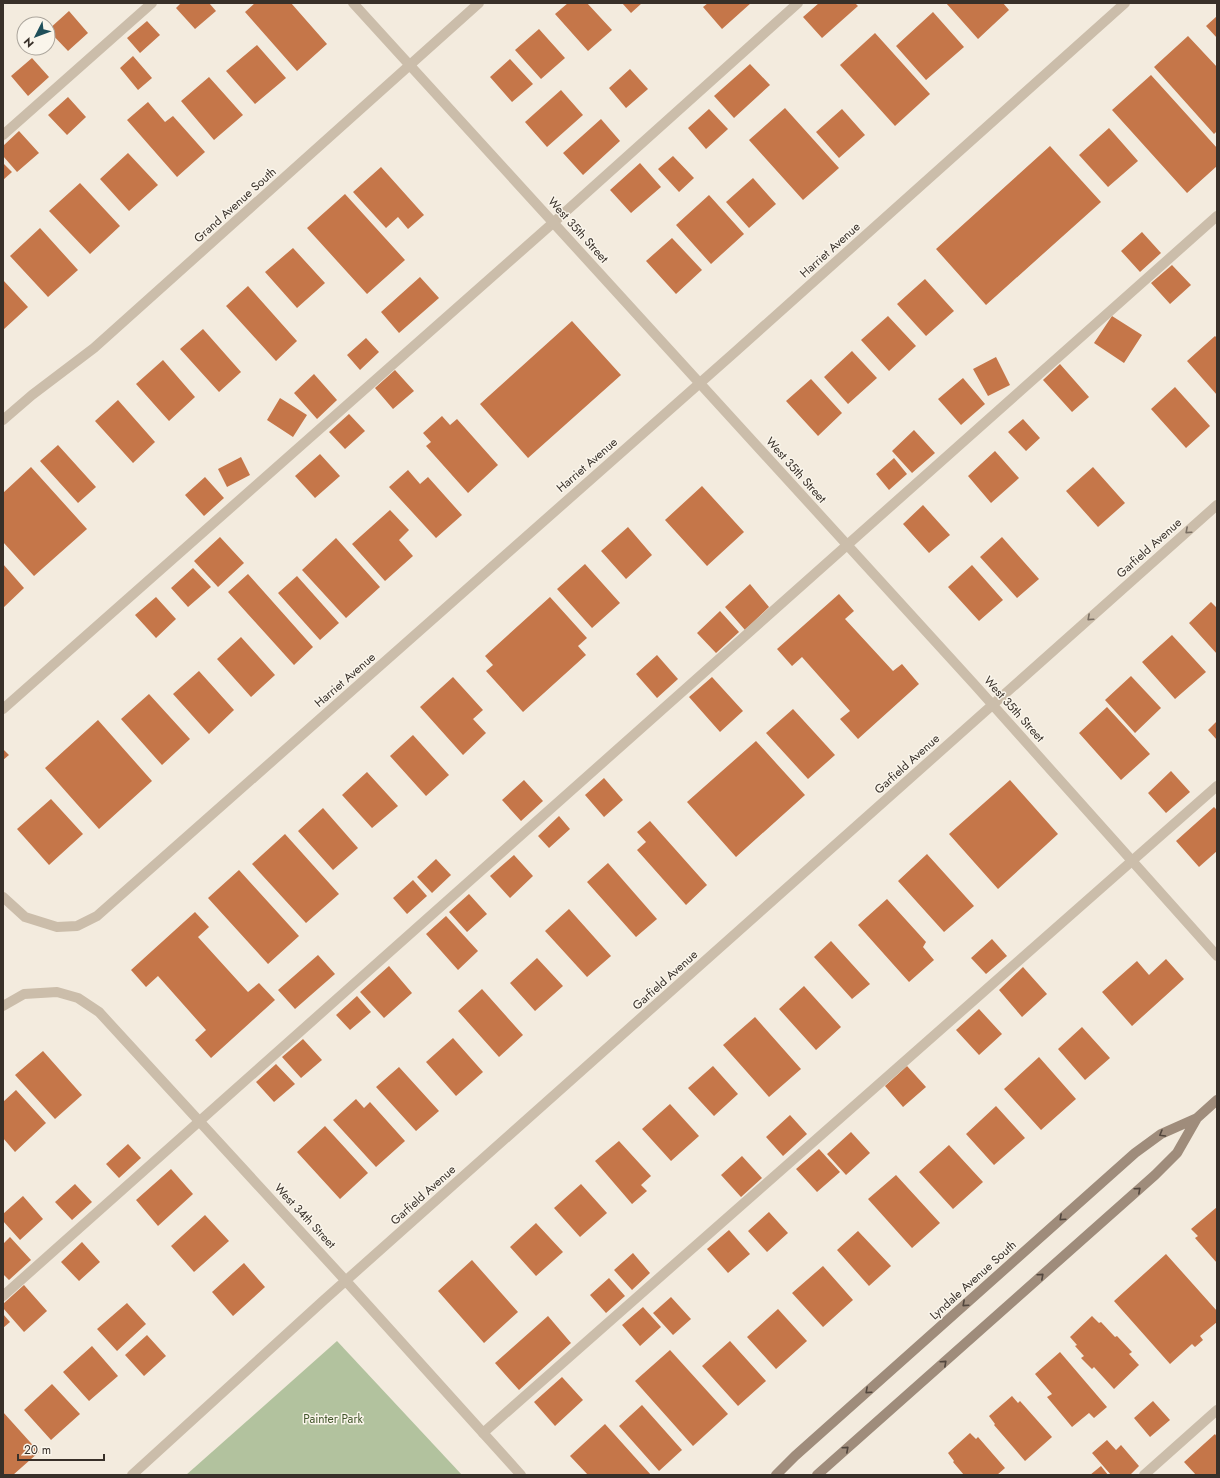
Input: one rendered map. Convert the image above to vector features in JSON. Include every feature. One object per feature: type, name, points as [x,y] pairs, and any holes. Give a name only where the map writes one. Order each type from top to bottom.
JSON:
[{"type":"main road","name":"Lyndale Avenue South","points":[[776,1475],[801,1450],[1135,1153],[1161,1134],[1197,1118],[1217,1100]]},
{"type":"main road","name":"Lyndale Avenue South","points":[[817,1475],[1155,1175],[1177,1153],[1197,1118]]},
{"type":"street","points":[[3,135],[152,3]]},
{"type":"street","name":"West 35th Street","points":[[353,3],[992,704],[1217,956]]},
{"type":"street","name":"Grand Avenue South","points":[[3,420],[32,395],[94,348],[479,3]]},
{"type":"street","points":[[3,709],[554,222],[798,3]]},
{"type":"street","name":"Harriet Avenue","points":[[3,897],[25,917],[56,927],[77,926],[97,916],[699,384],[1125,3]]},
{"type":"street","points":[[3,1296],[1217,216]]},
{"type":"street","name":"Garfield Avenue","points":[[132,1475],[346,1280],[992,704],[1217,506]]},
{"type":"street","points":[[483,1433],[1217,786]]},
{"type":"street","name":"West 34th Street","points":[[3,1006],[24,994],[57,992],[78,998],[99,1012],[346,1280],[521,1475]]},
{"type":"street","points":[[1144,1475],[1217,1410]]},
{"type":"green space","name":"Painter Park","points":[[337,1341],[462,1475],[186,1475]]},
{"type":"building","points":[[181,3],[209,3],[216,11],[195,29],[176,8]]},
{"type":"building","points":[[255,3],[291,3],[327,44],[297,71],[245,12]]},
{"type":"building","points":[[568,3],[587,3],[612,30],[588,51],[555,14]]},
{"type":"building","points":[[622,3],[642,3],[631,13]]},
{"type":"building","points":[[708,3],[751,3],[722,29],[703,7]]},
{"type":"building","points":[[819,3],[855,3],[858,6],[822,38],[803,17]]},
{"type":"building","points":[[946,3],[1003,3],[1009,10],[978,39]]},
{"type":"building","points":[[69,11],[88,33],[68,51],[56,38],[56,23]]},
{"type":"building","points":[[933,12],[964,47],[926,80],[896,46]]},
{"type":"building","points":[[1217,16],[1217,38],[1206,26]]},
{"type":"building","points":[[147,21],[160,35],[140,53],[127,38]]},
{"type":"building","points":[[539,29],[565,58],[541,79],[515,50]]},
{"type":"building","points":[[875,33],[930,94],[895,126],[840,65]]},
{"type":"building","points":[[1188,36],[1217,67],[1217,131],[1214,134],[1154,67]]},
{"type":"building","points":[[257,45],[286,78],[255,104],[226,71]]},
{"type":"building","points":[[133,56],[152,78],[138,90],[120,68]]},
{"type":"building","points":[[32,58],[49,77],[28,96],[11,76]]},
{"type":"building","points":[[510,59],[533,84],[512,102],[490,77]]},
{"type":"building","points":[[750,64],[770,85],[734,118],[714,96]]},
{"type":"building","points":[[630,69],[648,89],[626,108],[609,88]]},
{"type":"building","points":[[1151,75],[1217,148],[1217,166],[1187,193],[1112,110]]},
{"type":"building","points":[[209,77],[243,115],[214,140],[181,101]]},
{"type":"building","points":[[561,90],[583,115],[547,147],[525,122]]},
{"type":"building","points":[[68,97],[86,117],[67,135],[48,115]]},
{"type":"building","points":[[148,102],[165,122],[173,116],[205,152],[177,177],[127,120]]},
{"type":"building","points":[[785,108],[839,168],[803,200],[749,140]]},
{"type":"building","points":[[709,109],[728,129],[706,149],[688,128]]},
{"type":"building","points":[[842,109],[865,135],[839,158],[816,132]]},
{"type":"building","points":[[601,119],[620,141],[583,175],[563,153]]},
{"type":"building","points":[[1109,128],[1138,161],[1108,187],[1079,155]]},
{"type":"building","points":[[19,131],[39,153],[17,172],[3,156],[3,146]]},
{"type":"building","points":[[1050,146],[1101,202],[986,305],[936,249]]},
{"type":"building","points":[[128,153],[158,185],[129,211],[100,179]]},
{"type":"building","points":[[673,156],[694,178],[679,192],[658,169]]},
{"type":"building","points":[[3,163],[12,172],[3,180]]},
{"type":"building","points":[[640,163],[661,187],[631,213],[610,190]]},
{"type":"building","points":[[381,167],[424,215],[408,229],[398,217],[386,228],[353,192]]},
{"type":"building","points":[[753,178],[776,204],[749,228],[726,202]]},
{"type":"building","points":[[80,183],[120,226],[90,254],[49,211]]},
{"type":"building","points":[[345,194],[405,260],[367,294],[307,228]]},
{"type":"building","points":[[709,195],[744,234],[711,264],[676,225]]},
{"type":"building","points":[[40,228],[78,270],[48,297],[10,256]]},
{"type":"building","points":[[1142,232],[1161,253],[1140,272],[1121,251]]},
{"type":"building","points":[[672,238],[702,270],[676,294],[646,261]]},
{"type":"building","points":[[293,248],[325,283],[297,308],[265,272]]},
{"type":"building","points":[[1172,265],[1191,285],[1170,304],[1151,283]]},
{"type":"building","points":[[420,277],[439,298],[399,333],[381,312]]},
{"type":"building","points":[[925,279],[954,311],[926,336],[897,304]]},
{"type":"building","points":[[3,280],[28,307],[3,330]]},
{"type":"building","points":[[248,286],[297,341],[276,361],[226,306]]},
{"type":"building","points":[[888,316],[916,346],[889,371],[861,340]]},
{"type":"building","points":[[1112,316],[1142,335],[1124,363],[1094,343]]},
{"type":"building","points":[[572,321],[621,375],[528,458],[480,404]]},
{"type":"building","points":[[203,329],[241,372],[219,392],[180,349]]},
{"type":"building","points":[[1215,336],[1217,338],[1217,395],[1187,361]]},
{"type":"building","points":[[366,338],[379,352],[360,370],[347,355]]},
{"type":"building","points":[[852,351],[877,378],[848,404],[824,377]]},
{"type":"building","points":[[996,357],[1010,385],[988,396],[973,369]]},
{"type":"building","points":[[163,360],[195,397],[169,421],[136,384]]},
{"type":"building","points":[[1060,364],[1089,397],[1072,412],[1043,380]]},
{"type":"building","points":[[395,370],[414,391],[393,409],[375,388]]},
{"type":"building","points":[[314,374],[337,400],[317,419],[294,393]]},
{"type":"building","points":[[963,378],[985,404],[961,425],[938,399]]},
{"type":"building","points":[[811,379],[842,413],[818,436],[786,401]]},
{"type":"building","points":[[1175,387],[1210,426],[1186,448],[1151,409]]},
{"type":"building","points":[[280,398],[307,415],[293,437],[267,420]]},
{"type":"building","points":[[118,400],[155,442],[133,463],[95,421]]},
{"type":"building","points":[[349,414],[365,431],[345,449],[329,432]]},
{"type":"building","points":[[442,416],[450,425],[457,419],[498,465],[468,493],[426,446],[431,442],[423,433]]},
{"type":"building","points":[[1023,419],[1040,438],[1026,451],[1008,432]]},
{"type":"building","points":[[914,430],[935,453],[912,473],[892,451]]},
{"type":"building","points":[[58,445],[96,487],[78,503],[40,461]]},
{"type":"building","points":[[995,451],[1019,478],[991,503],[968,476]]},
{"type":"building","points":[[320,454],[340,476],[315,498],[295,476]]},
{"type":"building","points":[[241,457],[250,475],[227,487],[218,469]]},
{"type":"building","points":[[894,458],[907,474],[889,490],[876,474]]},
{"type":"building","points":[[31,467],[87,529],[34,576],[3,542],[3,493]]},
{"type":"building","points":[[1093,467],[1125,503],[1098,527],[1066,491]]},
{"type":"building","points":[[408,470],[420,484],[428,477],[462,515],[436,538],[389,487]]},
{"type":"building","points":[[205,477],[224,498],[204,516],[185,495]]},
{"type":"building","points":[[702,486],[744,532],[707,566],[665,520]]},
{"type":"building","points":[[923,505],[950,535],[929,553],[903,524]]},
{"type":"building","points":[[390,510],[409,530],[399,540],[413,556],[385,581],[352,544]]},
{"type":"building","points":[[628,527],[652,555],[626,579],[601,551]]},
{"type":"building","points":[[220,537],[244,563],[218,587],[194,561]]},
{"type":"building","points":[[1002,537],[1039,579],[1017,598],[980,557]]},
{"type":"building","points":[[336,538],[380,587],[346,618],[302,570]]},
{"type":"building","points":[[3,564],[24,588],[3,608]]},
{"type":"building","points":[[585,564],[620,603],[592,628],[557,589]]},
{"type":"building","points":[[972,565],[1003,600],[979,621],[948,587]]},
{"type":"building","points":[[193,568],[211,587],[188,607],[171,588]]},
{"type":"building","points":[[248,574],[313,647],[294,665],[228,592]]},
{"type":"building","points":[[297,576],[339,623],[320,640],[278,593]]},
{"type":"building","points":[[750,584],[769,607],[745,630],[725,607]]},
{"type":"building","points":[[839,594],[854,611],[845,619],[893,671],[902,664],[919,684],[858,739],[840,719],[850,711],[802,657],[792,666],[777,649]]},
{"type":"building","points":[[156,597],[176,619],[156,638],[135,615]]},
{"type":"building","points":[[550,597],[587,638],[578,646],[586,655],[523,712],[486,671],[493,665],[485,656]]},
{"type":"building","points":[[1211,602],[1217,608],[1217,654],[1189,623]]},
{"type":"building","points":[[720,611],[739,632],[716,653],[697,633]]},
{"type":"building","points":[[1172,635],[1206,672],[1175,699],[1142,662]]},
{"type":"building","points":[[241,637],[275,675],[251,697],[217,659]]},
{"type":"building","points":[[657,655],[678,679],[657,698],[636,674]]},
{"type":"building","points":[[199,671],[234,710],[209,734],[173,694]]},
{"type":"building","points":[[1131,676],[1161,708],[1135,733],[1105,700]]},
{"type":"building","points":[[453,677],[483,710],[473,719],[486,733],[463,755],[420,707]]},
{"type":"building","points":[[712,677],[743,711],[720,732],[689,697]]},
{"type":"building","points":[[149,694],[190,739],[162,765],[121,719]]},
{"type":"building","points":[[1107,707],[1150,754],[1121,780],[1079,733]]},
{"type":"building","points":[[793,709],[835,755],[808,779],[766,733]]},
{"type":"building","points":[[98,720],[152,781],[99,829],[45,768]]},
{"type":"building","points":[[1217,721],[1217,740],[1208,730]]},
{"type":"building","points":[[413,735],[449,775],[426,796],[390,756]]},
{"type":"building","points":[[756,741],[805,795],[736,857],[687,802]]},
{"type":"building","points":[[3,749],[9,755],[3,760]]},
{"type":"building","points":[[1171,771],[1190,792],[1166,813],[1148,793]]},
{"type":"building","points":[[367,772],[398,806],[372,828],[342,795]]},
{"type":"building","points":[[604,778],[623,800],[604,817],[585,795]]},
{"type":"building","points":[[524,780],[543,801],[521,821],[502,800]]},
{"type":"building","points":[[1010,780],[1058,834],[998,889],[949,834]]},
{"type":"building","points":[[51,799],[83,834],[49,865],[17,829]]},
{"type":"building","points":[[1214,807],[1217,810],[1217,851],[1199,867],[1176,841]]},
{"type":"building","points":[[323,808],[358,848],[333,870],[298,831]]},
{"type":"building","points":[[559,816],[570,829],[549,848],[538,836]]},
{"type":"building","points":[[650,821],[707,885],[686,905],[637,850],[646,842],[637,832]]},
{"type":"building","points":[[285,834],[339,894],[306,923],[252,864]]},
{"type":"building","points":[[927,854],[974,906],[944,932],[898,881]]},
{"type":"building","points":[[514,855],[533,876],[510,898],[490,876]]},
{"type":"building","points":[[436,859],[451,875],[432,893],[417,877]]},
{"type":"building","points":[[608,863],[657,919],[636,937],[587,882]]},
{"type":"building","points":[[239,870],[299,936],[268,964],[208,898]]},
{"type":"building","points":[[413,880],[427,896],[407,914],[393,898]]},
{"type":"building","points":[[469,894],[487,914],[467,932],[449,912]]},
{"type":"building","points":[[887,899],[926,942],[923,947],[934,960],[909,982],[858,925]]},
{"type":"building","points":[[569,909],[611,956],[587,977],[545,931]]},
{"type":"building","points":[[195,912],[209,927],[198,937],[248,992],[259,983],[275,1000],[211,1058],[195,1040],[206,1030],[158,976],[146,987],[131,970]]},
{"type":"building","points":[[446,916],[478,951],[458,970],[426,934]]},
{"type":"building","points":[[992,939],[1007,956],[986,974],[971,958]]},
{"type":"building","points":[[831,941],[870,984],[852,999],[814,957]]},
{"type":"building","points":[[318,955],[335,974],[295,1009],[278,990]]},
{"type":"building","points":[[537,958],[563,986],[535,1011],[510,983]]},
{"type":"building","points":[[1166,959],[1184,979],[1132,1026],[1102,992],[1137,961],[1149,975]]},
{"type":"building","points":[[389,966],[412,993],[384,1018],[360,992]]},
{"type":"building","points":[[1023,967],[1047,994],[1022,1017],[999,990]]},
{"type":"building","points":[[804,986],[841,1027],[816,1050],[779,1009]]},
{"type":"building","points":[[482,989],[523,1035],[499,1057],[458,1011]]},
{"type":"building","points":[[357,996],[371,1012],[350,1030],[336,1015]]},
{"type":"building","points":[[979,1009],[1002,1034],[979,1055],[956,1030]]},
{"type":"building","points":[[755,1017],[801,1069],[769,1097],[723,1045]]},
{"type":"building","points":[[1082,1027],[1110,1058],[1085,1080],[1058,1049]]},
{"type":"building","points":[[453,1038],[483,1072],[456,1096],[426,1062]]},
{"type":"building","points":[[303,1039],[322,1060],[301,1078],[282,1057]]},
{"type":"building","points":[[43,1051],[82,1095],[55,1119],[15,1075]]},
{"type":"building","points":[[1039,1057],[1076,1099],[1041,1130],[1004,1089]]},
{"type":"building","points":[[276,1064],[295,1084],[274,1102],[256,1082]]},
{"type":"building","points":[[713,1066],[738,1094],[714,1116],[688,1088]]},
{"type":"building","points":[[907,1066],[926,1087],[903,1107],[885,1086]]},
{"type":"building","points":[[399,1067],[439,1111],[416,1131],[376,1087]]},
{"type":"building","points":[[16,1090],[46,1123],[15,1152],[3,1138],[3,1102]]},
{"type":"building","points":[[356,1099],[364,1108],[370,1102],[405,1141],[376,1167],[333,1120]]},
{"type":"building","points":[[670,1104],[699,1136],[671,1161],[642,1129]]},
{"type":"building","points":[[996,1106],[1025,1138],[994,1165],[966,1134]]},
{"type":"building","points":[[790,1115],[807,1134],[783,1156],[766,1137]]},
{"type":"building","points":[[325,1126],[368,1173],[340,1199],[297,1152]]},
{"type":"building","points":[[851,1132],[870,1153],[846,1175],[827,1154]]},
{"type":"building","points":[[619,1141],[651,1176],[641,1185],[647,1191],[632,1204],[595,1161]]},
{"type":"building","points":[[128,1144],[141,1158],[119,1178],[106,1164]]},
{"type":"building","points":[[949,1145],[983,1182],[953,1209],[919,1172]]},
{"type":"building","points":[[819,1149],[840,1172],[817,1192],[796,1169]]},
{"type":"building","points":[[742,1156],[762,1178],[741,1197],[721,1175]]},
{"type":"building","points":[[171,1169],[193,1194],[158,1226],[136,1200]]},
{"type":"building","points":[[896,1175],[940,1223],[912,1248],[868,1199]]},
{"type":"building","points":[[75,1184],[92,1202],[72,1220],[55,1202]]},
{"type":"building","points":[[581,1184],[607,1213],[580,1237],[554,1208]]},
{"type":"building","points":[[23,1196],[43,1219],[20,1240],[3,1221],[3,1214]]},
{"type":"building","points":[[1217,1207],[1217,1263],[1195,1238],[1198,1236],[1191,1229]]},
{"type":"building","points":[[769,1212],[788,1233],[767,1252],[748,1231]]},
{"type":"building","points":[[205,1215],[229,1241],[194,1272],[171,1246]]},
{"type":"building","points":[[536,1223],[563,1252],[536,1276],[510,1247]]},
{"type":"building","points":[[729,1230],[750,1254],[728,1273],[707,1249]]},
{"type":"building","points":[[858,1231],[891,1266],[869,1286],[837,1250]]},
{"type":"building","points":[[10,1237],[31,1260],[9,1280],[3,1274],[3,1244]]},
{"type":"building","points":[[82,1242],[100,1262],[79,1281],[61,1262]]},
{"type":"building","points":[[633,1253],[650,1273],[632,1290],[614,1270]]},
{"type":"building","points":[[1166,1254],[1217,1311],[1217,1322],[1200,1336],[1203,1340],[1195,1347],[1192,1344],[1170,1364],[1114,1301]]},
{"type":"building","points":[[472,1260],[518,1312],[484,1343],[438,1291]]},
{"type":"building","points":[[244,1263],[265,1287],[233,1316],[212,1292]]},
{"type":"building","points":[[823,1266],[853,1300],[823,1327],[792,1293]]},
{"type":"building","points":[[609,1278],[625,1296],[606,1313],[590,1295]]},
{"type":"building","points":[[24,1285],[47,1311],[24,1332],[3,1308],[3,1304]]},
{"type":"building","points":[[671,1297],[691,1319],[673,1335],[653,1313]]},
{"type":"building","points":[[127,1303],[146,1324],[117,1351],[97,1329]]},
{"type":"building","points":[[643,1307],[661,1327],[640,1346],[622,1325]]},
{"type":"building","points":[[778,1309],[807,1341],[776,1369],[747,1337]]},
{"type":"building","points":[[3,1314],[10,1322],[3,1328]]},
{"type":"building","points":[[548,1316],[571,1343],[519,1390],[495,1363]]},
{"type":"building","points":[[1092,1316],[1099,1323],[1101,1322],[1115,1337],[1117,1336],[1132,1352],[1129,1354],[1139,1365],[1114,1389],[1094,1367],[1092,1369],[1081,1358],[1084,1356],[1075,1346],[1077,1345],[1070,1337]]},
{"type":"building","points":[[147,1335],[166,1356],[144,1376],[125,1355]]},
{"type":"building","points":[[730,1341],[766,1381],[738,1406],[702,1366]]},
{"type":"building","points":[[92,1346],[118,1376],[89,1401],[63,1372]]},
{"type":"building","points":[[670,1350],[728,1414],[693,1446],[635,1381]]},
{"type":"building","points":[[1060,1352],[1107,1407],[1094,1418],[1089,1413],[1072,1427],[1047,1397],[1052,1394],[1035,1374]]},
{"type":"building","points":[[562,1377],[583,1400],[555,1426],[534,1402]]},
{"type":"building","points":[[52,1384],[80,1414],[51,1440],[24,1410]]},
{"type":"building","points":[[1012,1396],[1018,1403],[1020,1401],[1052,1437],[1025,1461],[994,1425],[995,1424],[989,1416]]},
{"type":"building","points":[[1153,1401],[1170,1420],[1150,1437],[1134,1418]]},
{"type":"building","points":[[642,1405],[682,1450],[659,1471],[619,1426]]},
{"type":"building","points":[[3,1412],[39,1452],[13,1475],[3,1475]]},
{"type":"building","points":[[605,1424],[651,1475],[588,1475],[570,1456]]},
{"type":"building","points":[[970,1433],[976,1439],[978,1437],[1005,1468],[997,1475],[964,1475],[953,1462],[954,1461],[948,1453]]},
{"type":"building","points":[[1215,1434],[1217,1437],[1217,1475],[1196,1475],[1184,1462]]},
{"type":"building","points":[[1107,1440],[1116,1450],[1121,1445],[1139,1466],[1130,1475],[1111,1475],[1092,1453]]},
{"type":"building","points":[[1101,1466],[1108,1475],[1090,1475]]}]
